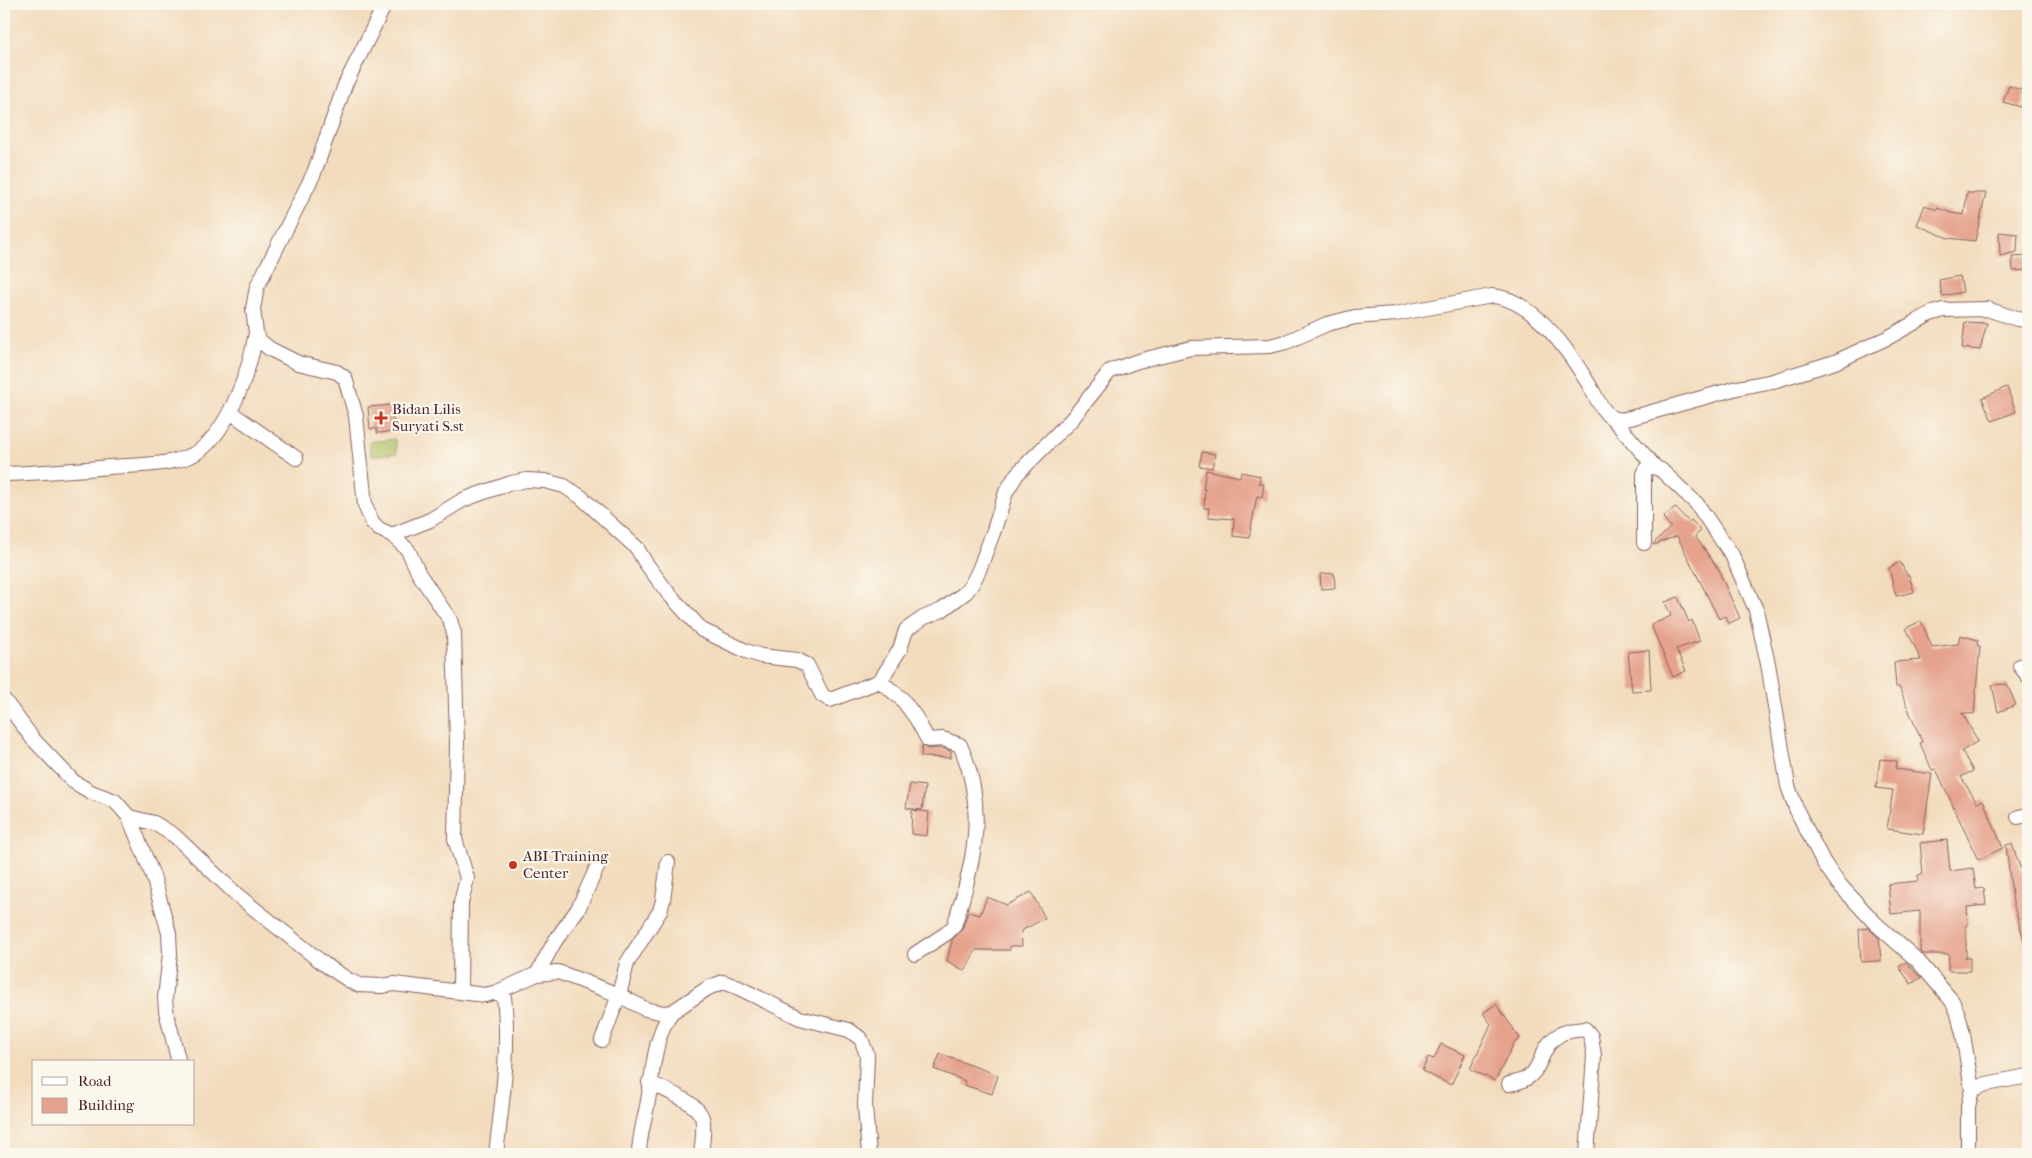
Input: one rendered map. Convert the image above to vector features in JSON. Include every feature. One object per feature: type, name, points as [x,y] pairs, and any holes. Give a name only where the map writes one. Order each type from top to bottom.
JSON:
[{"type":"street","points":[[4,474],[141,465],[186,457],[206,445],[218,431],[230,412],[253,354],[256,333],[253,309],[257,287],[314,173],[345,85],[385,4]]},
{"type":"street","points":[[392,535],[430,520],[471,497],[511,483],[527,480],[545,481],[564,486],[581,497],[633,544],[668,593],[702,630],[746,651],[778,659],[797,660],[807,665],[822,695],[830,700],[880,681],[900,649],[906,630],[923,618],[942,610],[966,592],[972,584],[991,539],[1006,492],[1017,474],[1072,419],[1110,371],[1192,348],[1270,346],[1286,342],[1327,324],[1355,317],[1395,314],[1492,296],[1500,297],[1533,314],[1544,324],[1585,378],[1606,413],[1655,467],[1661,470],[1697,504],[1732,555],[1756,610],[1768,664],[1788,786],[1797,811],[1824,863],[1838,883],[1875,924],[1918,961],[1952,1002],[1958,1014],[1972,1090],[1968,1106],[1968,1154]]},
{"type":"street","points":[[1613,419],[1634,417],[1835,362],[1889,337],[1930,314],[1943,310],[1987,310],[2028,320]]},
{"type":"street","points":[[256,333],[264,345],[278,354],[308,366],[337,372],[345,378],[356,416],[367,512],[376,526],[392,535],[408,550],[425,586],[450,620],[454,633],[457,744],[455,839],[467,878],[461,903],[460,991]]},
{"type":"street","points":[[230,412],[296,458]]},
{"type":"street","points":[[1644,543],[1644,474],[1647,467],[1655,467]]},
{"type":"street","points":[[880,681],[902,699],[916,718],[928,740],[943,739],[960,745],[969,764],[977,817],[976,844],[954,926],[916,954]]},
{"type":"street","points":[[7,709],[66,775],[83,788],[115,801],[128,817],[152,876],[169,933],[170,948],[165,998],[178,1060]]},
{"type":"street","points":[[128,817],[154,824],[175,836],[237,895],[324,964],[359,985],[381,986],[394,984],[460,991],[477,995],[497,992],[537,974],[550,972],[568,975],[619,995],[645,1009],[656,1012],[672,1012]]},
{"type":"street","points":[[537,974],[554,941],[578,909],[600,861]]},
{"type":"street","points":[[602,1040],[619,995],[631,955],[660,911],[668,862]]},
{"type":"street","points":[[639,1154],[639,1142],[648,1100],[653,1061],[663,1028],[672,1012],[708,988],[723,982],[800,1018],[835,1026],[857,1034],[864,1043],[867,1054],[865,1107],[869,1154]]},
{"type":"street","points":[[496,1154],[503,1104],[506,1037],[504,997],[497,992]]},
{"type":"street","points":[[1509,1084],[1521,1082],[1529,1078],[1551,1040],[1560,1033],[1585,1029],[1591,1036],[1594,1056],[1588,1154]]},
{"type":"street","points":[[1972,1090],[1986,1084],[2028,1076]]},
{"type":"street","points":[[649,1082],[692,1105],[699,1111],[704,1123],[701,1154]]},
{"type":"green space","points":[[395,439],[397,453],[371,456],[369,442]]},
{"type":"building","points":[[2009,86],[2025,91],[2021,107],[2003,102]]},
{"type":"building","points":[[1967,193],[1986,193],[1975,241],[1948,238],[1917,225],[1925,205],[1937,210],[1937,208],[1964,215]]},
{"type":"building","points":[[1999,232],[2018,234],[2017,252],[2000,256]]},
{"type":"building","points":[[2028,256],[2028,270],[2013,271],[2012,257]]},
{"type":"building","points":[[1960,276],[1963,292],[1942,296],[1939,280]]},
{"type":"building","points":[[1965,322],[1987,323],[1980,350],[1962,348]]},
{"type":"building","points":[[2007,387],[2016,412],[1992,421],[1982,398]]},
{"type":"building","name":"Bidan Lilis Suryati S.st","points":[[392,405],[394,432],[377,433],[377,429],[370,429],[368,407]]},
{"type":"building","points":[[1202,452],[1215,454],[1212,468],[1199,466]]},
{"type":"building","points":[[1206,470],[1240,477],[1241,472],[1260,476],[1259,483],[1264,484],[1262,497],[1257,496],[1249,538],[1233,536],[1234,519],[1208,517],[1209,508],[1204,508],[1205,489],[1203,489]]},
{"type":"building","points":[[1675,507],[1689,522],[1691,520],[1701,531],[1695,536],[1721,573],[1740,618],[1728,624],[1725,616],[1719,619],[1677,536],[1653,544],[1671,527],[1663,518]]},
{"type":"building","points":[[1900,562],[1907,575],[1909,575],[1914,592],[1896,596],[1889,568]]},
{"type":"building","points":[[1334,573],[1335,588],[1321,589],[1320,574]]},
{"type":"building","points":[[1678,597],[1689,622],[1692,620],[1700,641],[1676,649],[1686,671],[1673,677],[1651,625],[1671,616],[1665,602]]},
{"type":"building","points":[[1921,621],[1932,647],[1958,644],[1960,635],[1978,640],[1977,645],[1980,646],[1974,714],[1962,713],[1978,741],[1962,751],[1973,771],[1961,777],[1977,803],[1983,800],[2003,848],[1978,860],[1936,769],[1932,770],[1899,687],[1896,687],[1894,662],[1921,660],[1906,628]]},
{"type":"building","points":[[1649,650],[1651,690],[1632,691],[1628,652]]},
{"type":"building","points":[[2007,684],[2016,705],[1998,712],[1992,685]]},
{"type":"building","points":[[922,746],[928,749],[942,748],[951,751],[951,758],[921,757]]},
{"type":"building","points":[[1880,759],[1897,761],[1896,769],[1932,774],[1923,834],[1887,829],[1893,790],[1876,788]]},
{"type":"building","points":[[910,784],[925,786],[922,810],[906,808]]},
{"type":"building","points":[[912,810],[929,812],[927,836],[911,834]]},
{"type":"building","points":[[1947,840],[1950,871],[1973,868],[1976,889],[1984,888],[1986,905],[1967,907],[1966,958],[1970,958],[1970,971],[1948,971],[1949,954],[1923,954],[1920,951],[1920,911],[1891,914],[1888,884],[1918,881],[1918,875],[1923,874],[1920,843]]},
{"type":"building","points":[[2012,844],[2025,882],[2028,880],[2028,942],[2025,943],[2013,903],[2006,845]]},
{"type":"building","points":[[1031,892],[1045,918],[1021,931],[1022,946],[1010,946],[1010,950],[976,950],[965,971],[947,961],[952,940],[962,929],[968,912],[980,915],[987,897],[1007,905]]},
{"type":"building","points":[[1868,928],[1879,938],[1881,961],[1861,962],[1859,929]]},
{"type":"building","points":[[1906,962],[1921,978],[1911,984],[1899,967]]},
{"type":"building","points":[[1496,1004],[1520,1038],[1514,1043],[1495,1081],[1470,1069],[1491,1024],[1483,1013]]},
{"type":"building","points":[[1441,1044],[1465,1055],[1451,1085],[1422,1071],[1428,1057],[1434,1059]]},
{"type":"building","points":[[940,1054],[998,1075],[992,1094],[964,1085],[965,1081],[934,1069]]},
{"type":"place","name":"Bidan Lilis Suryati S.st","points":[[381,418]]},
{"type":"place","name":"ABI Training Center","points":[[513,865]]}]
